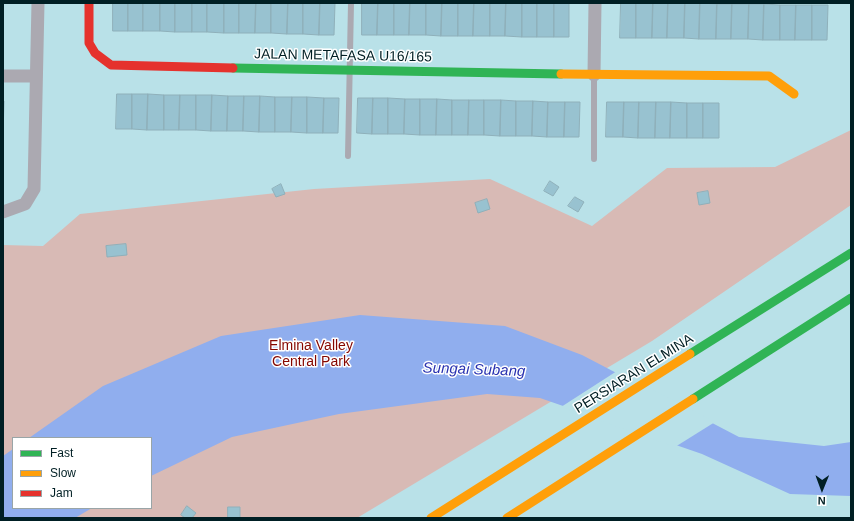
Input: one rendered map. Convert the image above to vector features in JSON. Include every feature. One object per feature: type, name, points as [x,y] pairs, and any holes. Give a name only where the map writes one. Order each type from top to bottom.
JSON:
[{"type":"main road","name":"JALAN METAFASA U16/165","points":[[89,3],[89,43],[95,54],[111,64],[351,71],[769,76],[794,94]]},
{"type":"main road","name":"PERSIARAN ELMINA","points":[[431,518],[820,274],[851,253]]},
{"type":"main road","points":[[508,518],[851,298]]},
{"type":"street","points":[[3,212],[25,204],[34,189],[38,3]]},
{"type":"street","points":[[594,75],[595,3]]},
{"type":"street","points":[[3,76],[36,76]]},
{"type":"lane","points":[[348,156],[351,71],[351,3]]},
{"type":"lane","points":[[594,75],[594,159]]},
{"type":"green space","name":"Elmina Valley Central Park","points":[[851,130],[851,205],[652,341],[357,518],[3,518],[3,245],[43,246],[80,214],[314,189],[490,179],[592,226],[667,168],[775,167]]},
{"type":"water","name":"Sungai Subang","points":[[360,315],[505,326],[582,355],[739,437],[824,446],[851,442],[851,496],[790,494],[702,454],[540,398],[487,394],[339,414],[232,437],[152,476],[152,437],[30,437],[103,386],[221,336]]},
{"type":"water","points":[[12,450],[12,509],[90,509],[75,518],[3,518],[3,456]]},
{"type":"pier","points":[[617,371],[715,422],[675,447],[561,407]]},
{"type":"building","points":[[113,3],[128,3],[128,31],[113,31]]},
{"type":"building","points":[[128,3],[143,3],[143,31],[128,31]]},
{"type":"building","points":[[143,3],[160,3],[160,31],[143,31]]},
{"type":"building","points":[[160,3],[175,3],[175,32],[160,31]]},
{"type":"building","points":[[175,3],[192,3],[192,32],[175,32]]},
{"type":"building","points":[[192,3],[207,3],[207,32],[192,32]]},
{"type":"building","points":[[207,3],[224,3],[224,33],[207,32]]},
{"type":"building","points":[[224,3],[239,3],[239,33],[224,33]]},
{"type":"building","points":[[239,3],[256,3],[255,33],[239,33]]},
{"type":"building","points":[[256,3],[271,3],[271,33],[255,33]]},
{"type":"building","points":[[271,3],[288,3],[287,34],[271,33]]},
{"type":"building","points":[[288,3],[303,3],[303,34],[287,34]]},
{"type":"building","points":[[303,3],[320,3],[319,35],[303,34]]},
{"type":"building","points":[[320,3],[335,3],[334,35],[319,35]]},
{"type":"building","points":[[362,3],[378,3],[377,35],[362,35]]},
{"type":"building","points":[[378,3],[394,3],[394,35],[377,35]]},
{"type":"building","points":[[394,3],[410,3],[409,35],[394,35]]},
{"type":"building","points":[[410,3],[426,3],[426,35],[409,35]]},
{"type":"building","points":[[426,3],[442,3],[441,36],[426,35]]},
{"type":"building","points":[[442,3],[458,3],[458,36],[441,36]]},
{"type":"building","points":[[458,3],[474,3],[473,36],[458,36]]},
{"type":"building","points":[[474,3],[490,3],[490,36],[473,36]]},
{"type":"building","points":[[490,3],[506,3],[505,36],[490,36]]},
{"type":"building","points":[[506,3],[522,3],[522,37],[505,36]]},
{"type":"building","points":[[522,3],[537,3],[537,37],[522,37]]},
{"type":"building","points":[[537,3],[554,3],[554,37],[537,37]]},
{"type":"building","points":[[554,3],[569,3],[569,37],[554,37]]},
{"type":"building","points":[[621,3],[636,3],[636,38],[620,38]]},
{"type":"building","points":[[636,3],[653,3],[652,38],[636,38]]},
{"type":"building","points":[[653,3],[668,3],[667,38],[652,38]]},
{"type":"building","points":[[668,3],[685,3],[684,38],[667,38]]},
{"type":"building","points":[[685,3],[700,3],[699,39],[684,38]]},
{"type":"building","points":[[700,3],[717,4],[716,39],[699,39]]},
{"type":"building","points":[[717,4],[732,4],[731,39],[716,39]]},
{"type":"building","points":[[732,4],[749,4],[748,39],[731,39]]},
{"type":"building","points":[[749,4],[764,4],[763,40],[748,39]]},
{"type":"building","points":[[764,4],[780,5],[780,40],[763,40]]},
{"type":"building","points":[[780,5],[796,5],[795,40],[780,40]]},
{"type":"building","points":[[796,5],[812,5],[812,40],[795,40]]},
{"type":"building","points":[[812,5],[828,5],[827,40],[812,40]]},
{"type":"building","points":[[117,94],[132,94],[132,129],[116,129]]},
{"type":"building","points":[[132,94],[148,94],[147,130],[132,129]]},
{"type":"building","points":[[148,94],[164,95],[164,130],[147,130]]},
{"type":"building","points":[[164,95],[180,95],[179,130],[164,130]]},
{"type":"building","points":[[180,95],[196,95],[196,130],[179,130]]},
{"type":"building","points":[[196,95],[212,95],[211,131],[196,130]]},
{"type":"building","points":[[212,95],[228,96],[227,131],[211,131]]},
{"type":"building","points":[[228,96],[244,96],[243,131],[227,131]]},
{"type":"building","points":[[244,96],[260,96],[259,132],[243,131]]},
{"type":"building","points":[[260,96],[275,97],[275,132],[259,132]]},
{"type":"building","points":[[275,97],[292,97],[291,132],[275,132]]},
{"type":"building","points":[[292,97],[307,97],[307,133],[291,132]]},
{"type":"building","points":[[307,97],[324,98],[323,133],[307,133]]},
{"type":"building","points":[[324,98],[339,98],[338,133],[323,133]]},
{"type":"building","points":[[358,98],[373,98],[372,134],[357,133]]},
{"type":"building","points":[[373,98],[388,98],[388,134],[372,134]]},
{"type":"building","points":[[388,98],[405,99],[404,134],[388,134]]},
{"type":"building","points":[[405,99],[420,99],[420,135],[404,134]]},
{"type":"building","points":[[420,99],[437,99],[436,135],[420,135]]},
{"type":"building","points":[[437,99],[452,100],[452,135],[436,135]]},
{"type":"building","points":[[452,100],[469,100],[468,135],[452,135]]},
{"type":"building","points":[[469,100],[484,100],[484,135],[468,135]]},
{"type":"building","points":[[484,100],[501,100],[500,136],[484,135]]},
{"type":"building","points":[[501,100],[516,101],[516,136],[500,136]]},
{"type":"building","points":[[3,101],[4,101],[3,136]]},
{"type":"building","points":[[516,101],[533,101],[532,136],[516,136]]},
{"type":"building","points":[[533,101],[548,102],[547,137],[532,136]]},
{"type":"building","points":[[548,102],[565,102],[564,137],[547,137]]},
{"type":"building","points":[[565,102],[580,102],[579,137],[564,137]]},
{"type":"building","points":[[607,102],[624,102],[623,137],[606,137]]},
{"type":"building","points":[[624,102],[639,102],[638,138],[623,137]]},
{"type":"building","points":[[639,102],[656,102],[655,138],[638,138]]},
{"type":"building","points":[[656,102],[671,102],[670,138],[655,138]]},
{"type":"building","points":[[671,102],[687,103],[687,138],[670,138]]},
{"type":"building","points":[[687,103],[703,103],[703,138],[687,138]]},
{"type":"building","points":[[703,103],[719,103],[719,138],[703,138]]},
{"type":"building","points":[[550,181],[559,187],[553,196],[544,191]]},
{"type":"building","points":[[281,184],[285,194],[276,197],[272,189]]},
{"type":"building","points":[[708,191],[710,203],[699,205],[697,193]]},
{"type":"building","points":[[575,197],[584,202],[578,212],[568,206]]},
{"type":"building","points":[[487,199],[490,209],[478,213],[475,203]]},
{"type":"building","points":[[126,244],[127,255],[107,257],[106,246]]},
{"type":"building","points":[[187,506],[196,513],[192,518],[185,518],[181,515]]},
{"type":"building","points":[[228,507],[240,507],[240,518],[228,518]]},
{"type":"traffic: fast","points":[[233,68],[561,74]]},
{"type":"traffic: fast","points":[[690,354],[851,253]]},
{"type":"traffic: fast","points":[[693,399],[851,298]]},
{"type":"traffic: slow","points":[[561,74],[769,76],[794,94]]},
{"type":"traffic: slow","points":[[431,518],[690,354]]},
{"type":"traffic: slow","points":[[507,518],[693,399]]},
{"type":"traffic: jam","points":[[89,3],[89,43],[95,53],[111,65],[233,68]]}]
